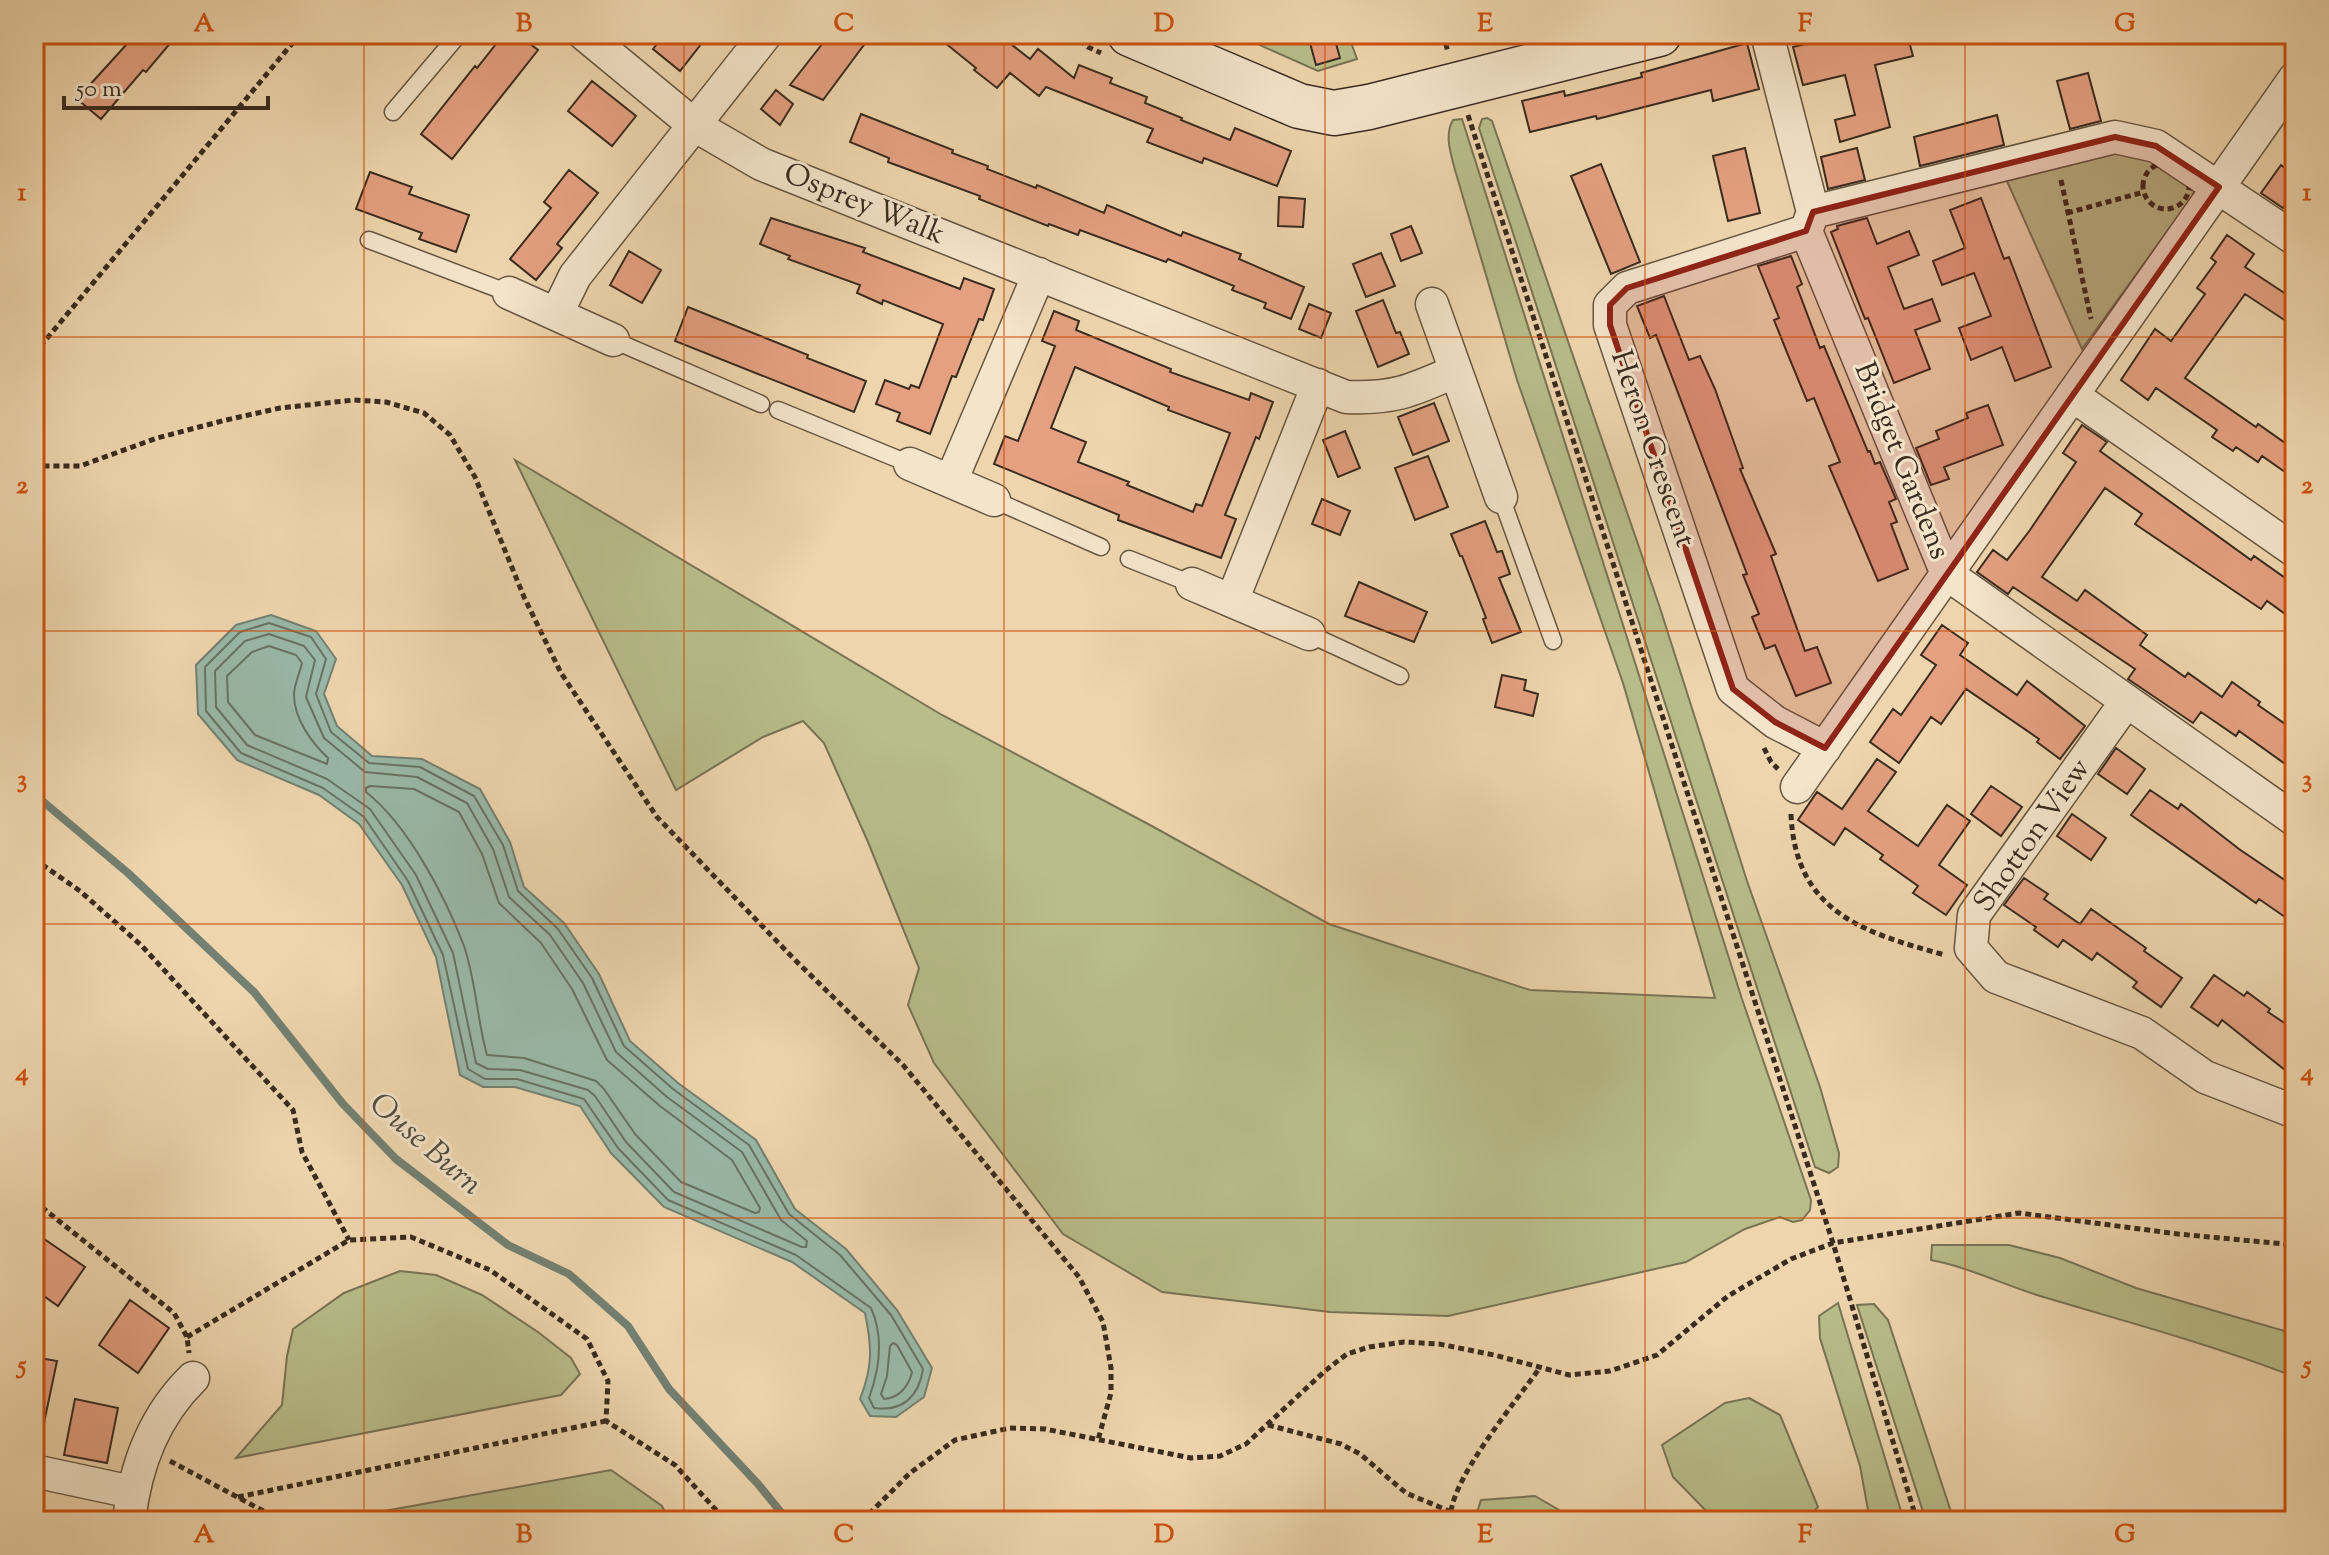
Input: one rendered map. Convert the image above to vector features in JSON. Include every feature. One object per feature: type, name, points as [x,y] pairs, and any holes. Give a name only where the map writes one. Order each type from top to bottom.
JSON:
[{"type":"street","name":"Osprey Walk","points":[[584,34],[694,125],[761,164],[1346,397],[1380,398],[1408,392],[1456,371]]},
{"type":"street","points":[[557,313],[575,276],[766,34]]},
{"type":"street","points":[[1130,34],[1299,106],[1334,113],[1458,73],[1659,34]]},
{"type":"street","name":"Bridget Gardens","points":[[1767,34],[1809,222],[1947,574],[2295,820]]},
{"type":"street","points":[[1797,787],[2295,78]]},
{"type":"street","name":"Heron Crescent","points":[[1825,748],[1775,722],[1733,689],[1610,325],[1610,305],[1627,288],[1809,222],[2115,137],[2156,146],[2295,239]]},
{"type":"street","points":[[951,481],[1039,274]]},
{"type":"street","points":[[509,293],[613,340]]},
{"type":"street","points":[[1432,304],[1501,497]]},
{"type":"street","points":[[1232,601],[1318,385]]},
{"type":"street","points":[[2072,395],[2295,551]]},
{"type":"street","points":[[910,464],[994,500]]},
{"type":"street","points":[[1192,584],[1309,634]]},
{"type":"street","name":"Shotton View","points":[[2126,702],[1974,915],[1971,948],[1996,977],[2142,1033],[2205,1077],[2295,1112]]},
{"type":"street","points":[[34,1471],[131,1506],[146,1447],[173,1397],[193,1378]]},
{"type":"lane","points":[[393,112],[459,34]]},
{"type":"lane","points":[[369,240],[509,293]]},
{"type":"lane","points":[[613,340],[761,404]]},
{"type":"lane","points":[[778,410],[910,464]]},
{"type":"lane","points":[[1501,497],[1553,641]]},
{"type":"lane","points":[[994,500],[1101,547]]},
{"type":"lane","points":[[1129,559],[1192,584]]},
{"type":"lane","points":[[1309,634],[1400,676]]},
{"type":"path","points":[[34,354],[300,34]]},
{"type":"path","points":[[1458,73],[1833,1243],[1917,1521]]},
{"type":"path","points":[[2058,168],[2093,325]]},
{"type":"path","points":[[2067,213],[2144,192]]},
{"type":"path","points":[[34,463],[42,466],[80,466],[180,431],[280,408],[354,400],[386,402],[424,413],[450,435],[475,477],[524,597],[561,673],[657,817],[795,960],[903,1065],[1079,1277],[1103,1322],[1111,1368],[1111,1393],[1098,1440]]},
{"type":"path","points":[[1758,738],[1771,762],[1797,787],[1790,817],[1799,857],[1816,893],[1826,903],[1848,922],[1894,941],[1954,958],[1971,948]]},
{"type":"path","points":[[34,859],[80,891],[141,945],[293,1110],[302,1152],[349,1240]]},
{"type":"path","points":[[34,1201],[174,1313],[187,1337],[193,1378]]},
{"type":"path","points":[[862,1521],[910,1473],[955,1440],[1010,1428],[1045,1429],[1191,1458],[1220,1456],[1246,1444],[1347,1354],[1369,1347],[1404,1342],[1439,1344],[1569,1375],[1610,1371],[1657,1355],[1728,1296],[1791,1259],[1833,1243],[2019,1213],[2178,1234],[2295,1245]]},
{"type":"path","points":[[187,1337],[349,1240],[411,1237],[490,1270],[587,1339],[608,1381],[606,1421]]},
{"type":"path","points":[[1451,1521],[1449,1511],[1462,1477],[1539,1368]]},
{"type":"path","points":[[238,1497],[606,1421],[675,1465],[726,1521]]},
{"type":"path","points":[[1267,1425],[1341,1444],[1360,1454],[1406,1493],[1449,1511]]},
{"type":"path","points":[[146,1447],[282,1521]]},
{"type":"highlighted area","points":[[2115,137],[2156,146],[2219,187],[1825,748],[1775,722],[1733,689],[1610,325],[1610,305],[1627,288],[1806,231],[1813,212]]},
{"type":"green space","points":[[1235,34],[1348,34],[1357,59],[1318,71]]},
{"type":"green space","points":[[1462,119],[1742,999],[1811,1200],[1810,1210],[1802,1220],[1793,1222],[1780,1217],[1745,1229],[1686,1262],[1448,1316],[1330,1312],[1162,1292],[1063,1234],[934,1063],[908,1005],[919,968],[824,743],[803,721],[763,737],[676,790],[515,460],[942,715],[1329,924],[1530,990],[1715,998],[1623,683],[1517,380],[1455,170],[1449,132],[1453,120]]},
{"type":"green space","points":[[1482,119],[1492,121],[1660,608],[1747,881],[1820,1087],[1839,1153],[1838,1167],[1829,1173],[1815,1167],[1479,128]]},
{"type":"green space","points":[[2113,141],[2156,146],[2195,186],[2193,196],[2082,349],[2002,170],[2024,164],[2039,172],[2105,156]]},
{"type":"green space","points":[[1932,1245],[2009,1245],[2060,1258],[2136,1288],[2295,1334],[2295,1377],[2199,1343],[1931,1260]]},
{"type":"green space","points":[[400,1271],[436,1275],[482,1295],[571,1358],[580,1374],[561,1395],[236,1458],[282,1405],[293,1329],[344,1293]]},
{"type":"green space","points":[[1838,1303],[1904,1521],[1870,1521],[1860,1466],[1820,1338],[1819,1316]]},
{"type":"green space","points":[[1874,1304],[1888,1320],[1954,1521],[1926,1521],[1857,1305]]},
{"type":"green space","points":[[1749,1398],[1780,1415],[1818,1507],[1804,1521],[1716,1521],[1673,1477],[1662,1445],[1725,1403]]},
{"type":"green space","points":[[611,1470],[662,1506],[669,1521],[368,1521],[357,1516]]},
{"type":"green space","points":[[1535,1496],[1578,1521],[1474,1521],[1481,1500]]},
{"type":"water","points":[[271,615],[316,631],[336,659],[324,694],[337,726],[372,756],[422,759],[480,789],[510,842],[524,887],[564,923],[599,974],[630,1041],[678,1083],[756,1140],[795,1209],[846,1249],[897,1310],[932,1368],[924,1397],[896,1417],[870,1416],[860,1399],[870,1356],[865,1313],[792,1262],[664,1207],[611,1153],[580,1106],[515,1087],[483,1087],[460,1075],[436,957],[402,885],[359,824],[319,795],[237,760],[198,714],[196,665],[236,625]]},
{"type":"building","points":[[136,34],[178,34],[101,119],[77,99]]},
{"type":"building","points":[[504,34],[517,34],[538,50],[452,159],[421,134]]},
{"type":"building","points":[[665,34],[709,34],[680,71],[653,49]]},
{"type":"building","points":[[830,34],[872,34],[823,100],[790,85]]},
{"type":"building","points":[[934,34],[998,34],[1030,59],[1038,49],[1074,78],[1079,65],[1112,78],[1110,83],[1147,97],[1145,103],[1230,140],[1235,128],[1291,151],[1277,186],[1204,158],[1202,163],[1147,142],[1153,129],[1046,87],[1039,96],[1010,73],[997,88]]},
{"type":"building","points":[[1846,34],[1907,34],[1913,56],[1875,65],[1890,127],[1840,142],[1835,120],[1855,115],[1845,75],[1803,85],[1793,47]]},
{"type":"building","points":[[1334,36],[1340,58],[1316,65],[1310,43]]},
{"type":"building","points":[[1747,43],[1759,89],[1713,101],[1711,90],[1597,119],[1596,116],[1530,132],[1522,101],[1564,91],[1565,96],[1642,77],[1641,73]]},
{"type":"building","points":[[2088,73],[2101,121],[2070,129],[2057,81]]},
{"type":"building","points":[[592,81],[636,116],[612,146],[568,111]]},
{"type":"building","points":[[776,90],[793,104],[780,125],[761,109]]},
{"type":"building","points":[[861,114],[953,150],[952,153],[1036,188],[1037,185],[1104,213],[1107,205],[1181,236],[1183,232],[1241,254],[1239,259],[1304,287],[1291,319],[1264,308],[1266,303],[1232,290],[1234,286],[1168,259],[1166,262],[1080,230],[1078,235],[1048,226],[979,199],[980,196],[888,162],[889,158],[850,142]]},
{"type":"building","points":[[1997,115],[2004,145],[1920,166],[1914,137]]},
{"type":"building","points":[[1745,148],[1760,213],[1728,221],[1713,156]]},
{"type":"building","points":[[1857,148],[1865,180],[1828,189],[1821,157]]},
{"type":"building","points":[[1601,164],[1640,262],[1611,274],[1571,176]]},
{"type":"building","points":[[2281,165],[2295,176],[2295,191],[2283,208],[2261,193]]},
{"type":"building","points":[[569,170],[598,193],[557,244],[562,248],[536,280],[510,259],[551,208],[544,202]]},
{"type":"building","points":[[370,172],[412,187],[409,194],[469,215],[456,252],[419,239],[422,233],[356,209]]},
{"type":"building","points":[[1279,197],[1305,199],[1303,227],[1278,226]]},
{"type":"building","points":[[1981,198],[2004,259],[2009,257],[2051,367],[2015,381],[2002,347],[1971,360],[1959,328],[1991,316],[1974,273],[1942,285],[1933,261],[1965,248],[1950,210]]},
{"type":"building","points":[[771,218],[865,248],[863,252],[960,289],[964,278],[994,289],[956,377],[952,376],[930,434],[897,421],[900,413],[876,404],[885,380],[909,389],[911,385],[919,388],[943,324],[883,300],[882,304],[857,293],[860,285],[788,259],[790,256],[760,244]]},
{"type":"building","points":[[1867,218],[1877,244],[1909,231],[1919,255],[1888,267],[1904,309],[1932,299],[1940,321],[1915,330],[1930,369],[1894,383],[1831,232],[1838,229],[1837,226]]},
{"type":"building","points":[[1411,226],[1422,253],[1401,261],[1391,234]]},
{"type":"building","points":[[2227,235],[2254,254],[2245,267],[2295,300],[2295,327],[2245,294],[2185,378],[2295,450],[2295,479],[2262,456],[2258,462],[2236,447],[2233,451],[2212,437],[2217,430],[2156,388],[2148,400],[2121,380],[2155,329],[2171,341],[2205,294],[2197,288],[2216,262],[2211,258]]},
{"type":"building","points":[[629,251],[661,270],[642,303],[610,285]]},
{"type":"building","points":[[1381,253],[1395,286],[1366,297],[1353,264]]},
{"type":"building","points":[[1791,256],[1802,284],[1797,287],[1820,348],[1824,346],[1868,452],[1875,464],[1880,462],[1896,499],[1889,502],[1897,522],[1891,524],[1908,569],[1878,581],[1829,466],[1840,462],[1814,398],[1807,401],[1774,320],[1779,318],[1758,266]]},
{"type":"building","points":[[1664,296],[1689,360],[1700,356],[1715,389],[1743,468],[1740,469],[1776,554],[1771,556],[1805,651],[1817,647],[1831,683],[1796,696],[1775,645],[1765,649],[1752,617],[1759,614],[1743,575],[1747,574],[1656,335],[1650,338],[1637,306]]},
{"type":"building","points":[[1383,300],[1396,333],[1400,332],[1409,354],[1378,367],[1356,311]]},
{"type":"building","points":[[1309,304],[1331,313],[1321,338],[1299,329]]},
{"type":"building","points":[[688,307],[866,381],[854,412],[675,341]]},
{"type":"building","points":[[1054,311],[1079,321],[1076,330],[1171,369],[1170,372],[1249,400],[1251,393],[1273,402],[1225,515],[1236,519],[1221,558],[1118,520],[1119,515],[994,464],[1005,436],[1018,441],[1055,346],[1042,341]],"holes":[[[1075,367],[1169,407],[1168,410],[1230,433],[1202,506],[1196,504],[1193,512],[1078,462],[1086,442],[1051,428]]]},
{"type":"building","points":[[1434,403],[1449,441],[1413,455],[1398,417]]},
{"type":"building","points":[[1988,405],[2003,445],[1944,467],[1949,479],[1931,485],[1916,448],[1939,439],[1936,431],[1968,418],[1966,413]]},
{"type":"building","points":[[2082,425],[2107,442],[2100,451],[2251,560],[2254,556],[2295,585],[2295,621],[2267,601],[2261,609],[2135,524],[2142,514],[2105,488],[2042,577],[2077,601],[2085,590],[2147,635],[2140,645],[2185,677],[2188,673],[2222,697],[2232,682],[2260,702],[2258,705],[2295,731],[2295,771],[2239,731],[2236,736],[2201,712],[2193,723],[2128,679],[2135,669],[2013,587],[2008,594],[1977,572],[1993,550],[2007,560],[2030,530],[2076,462],[2063,453]]},
{"type":"building","points":[[1345,431],[1360,468],[1338,477],[1323,440]]},
{"type":"building","points":[[1428,456],[1448,507],[1415,520],[1395,468]]},
{"type":"building","points":[[1322,499],[1350,511],[1340,535],[1312,524]]},
{"type":"building","points":[[1485,521],[1497,552],[1502,551],[1510,574],[1499,578],[1521,632],[1492,643],[1483,619],[1486,618],[1451,534]]},
{"type":"building","points":[[1359,582],[1427,612],[1414,642],[1345,616]]},
{"type":"building","points":[[1942,625],[1968,643],[1960,655],[2017,695],[2027,681],[2085,726],[2060,759],[2037,742],[2039,739],[1966,689],[1941,724],[1931,717],[1899,763],[1870,742],[1893,709],[1901,715],[1936,665],[1921,655]]},
{"type":"building","points":[[1502,675],[1526,680],[1524,690],[1538,694],[1533,716],[1495,707]]},
{"type":"building","points":[[2116,748],[2145,769],[2127,794],[2098,774]]},
{"type":"building","points":[[1877,759],[1896,772],[1868,811],[1918,846],[1947,805],[1970,821],[1939,865],[1967,885],[1946,915],[1913,893],[1918,886],[1880,859],[1883,855],[1845,828],[1834,845],[1798,820],[1817,792],[1842,809]]},
{"type":"building","points":[[1991,786],[2022,807],[2001,836],[1971,814]]},
{"type":"building","points":[[2150,790],[2178,809],[2181,804],[2295,887],[2295,924],[2259,899],[2256,903],[2131,815]]},
{"type":"building","points":[[2072,814],[2106,838],[2091,860],[2057,836]]},
{"type":"building","points":[[2024,878],[2048,894],[2044,899],[2080,924],[2091,909],[2182,978],[2161,1007],[2133,987],[2137,982],[2097,953],[2092,960],[2063,940],[2058,947],[2004,905]]},
{"type":"building","points":[[2214,975],[2244,996],[2247,992],[2270,1009],[2268,1012],[2295,1030],[2295,1056],[2285,1070],[2222,1020],[2218,1026],[2191,1007]]},
{"type":"building","points":[[34,1232],[85,1267],[58,1306],[34,1289]]},
{"type":"building","points":[[130,1300],[169,1328],[138,1373],[99,1345]]},
{"type":"building","points":[[34,1357],[57,1361],[44,1423],[34,1422]]},
{"type":"building","points":[[75,1399],[118,1408],[107,1463],[64,1455]]},
{"type":"waterway","name":"Ouse Burn","points":[[34,794],[128,873],[254,992],[343,1104],[396,1159],[508,1245],[569,1274],[628,1326],[669,1389],[758,1484],[788,1521]]}]
